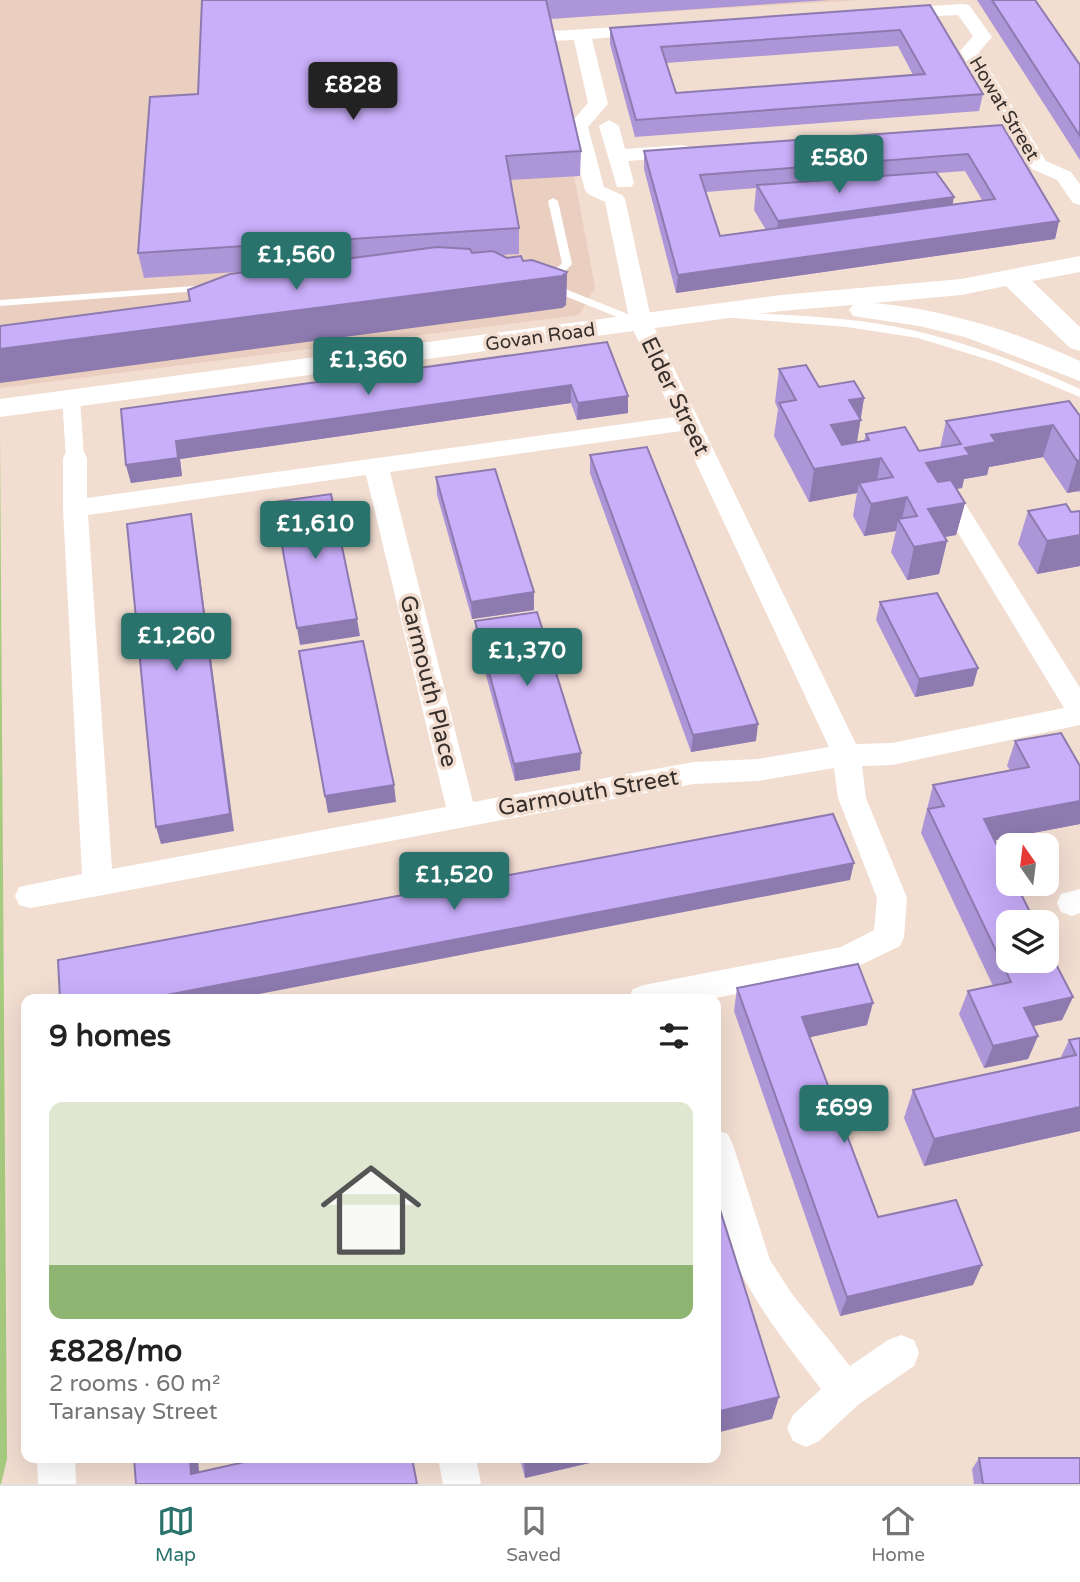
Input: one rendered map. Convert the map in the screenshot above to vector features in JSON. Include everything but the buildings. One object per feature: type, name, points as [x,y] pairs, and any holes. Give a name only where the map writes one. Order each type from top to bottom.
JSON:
[{"type":"street","name":"Howat Street","points":[[881,14],[963,9],[983,37],[969,51],[1039,165],[1064,176],[1080,199]]},
{"type":"street","points":[[553,36],[625,32]]},
{"type":"street","name":"Elder Street","points":[[582,35],[598,104],[578,126],[595,190],[615,199],[641,323],[848,755]]},
{"type":"street","points":[[988,126],[1015,124]]},
{"type":"street","points":[[609,126],[624,183]]},
{"type":"street","points":[[618,156],[701,150]]},
{"type":"street","name":"Govan Road","points":[[0,408],[781,303],[961,287],[1080,264]]},
{"type":"street","points":[[1011,276],[1080,342]]},
{"type":"street","points":[[781,303],[892,312],[949,323],[982,331],[1080,372]]},
{"type":"street","points":[[71,398],[75,508],[98,884]]},
{"type":"street","points":[[75,508],[689,422]]},
{"type":"street","name":"Garmouth Place","points":[[376,465],[462,816]]},
{"type":"street","points":[[955,508],[1080,713]]},
{"type":"street","name":"Garmouth Street","points":[[30,896],[694,773],[758,771],[848,755],[892,754],[1080,713]]},
{"type":"street","points":[[680,994],[846,959],[889,937],[892,898],[852,798],[848,755]]},
{"type":"street","points":[[721,1161],[755,1268],[779,1306],[846,1391]]},
{"type":"street","points":[[806,1428],[846,1391],[901,1353]]},
{"type":"street","points":[[56,1463],[57,1484]]},
{"type":"street","points":[[458,1463],[462,1484]]},
{"type":"lane","points":[[553,201],[566,264],[540,282],[641,323]]},
{"type":"lane","points":[[0,303],[218,287]]},
{"type":"lane","points":[[704,314],[810,320],[916,334],[976,351],[1080,393]]},
{"type":"shaded area","points":[[0,0],[860,0],[545,19],[595,288],[579,315],[0,388]]},
{"type":"green space","points":[[0,434],[7,1459],[1,1484],[0,1484]]}]
